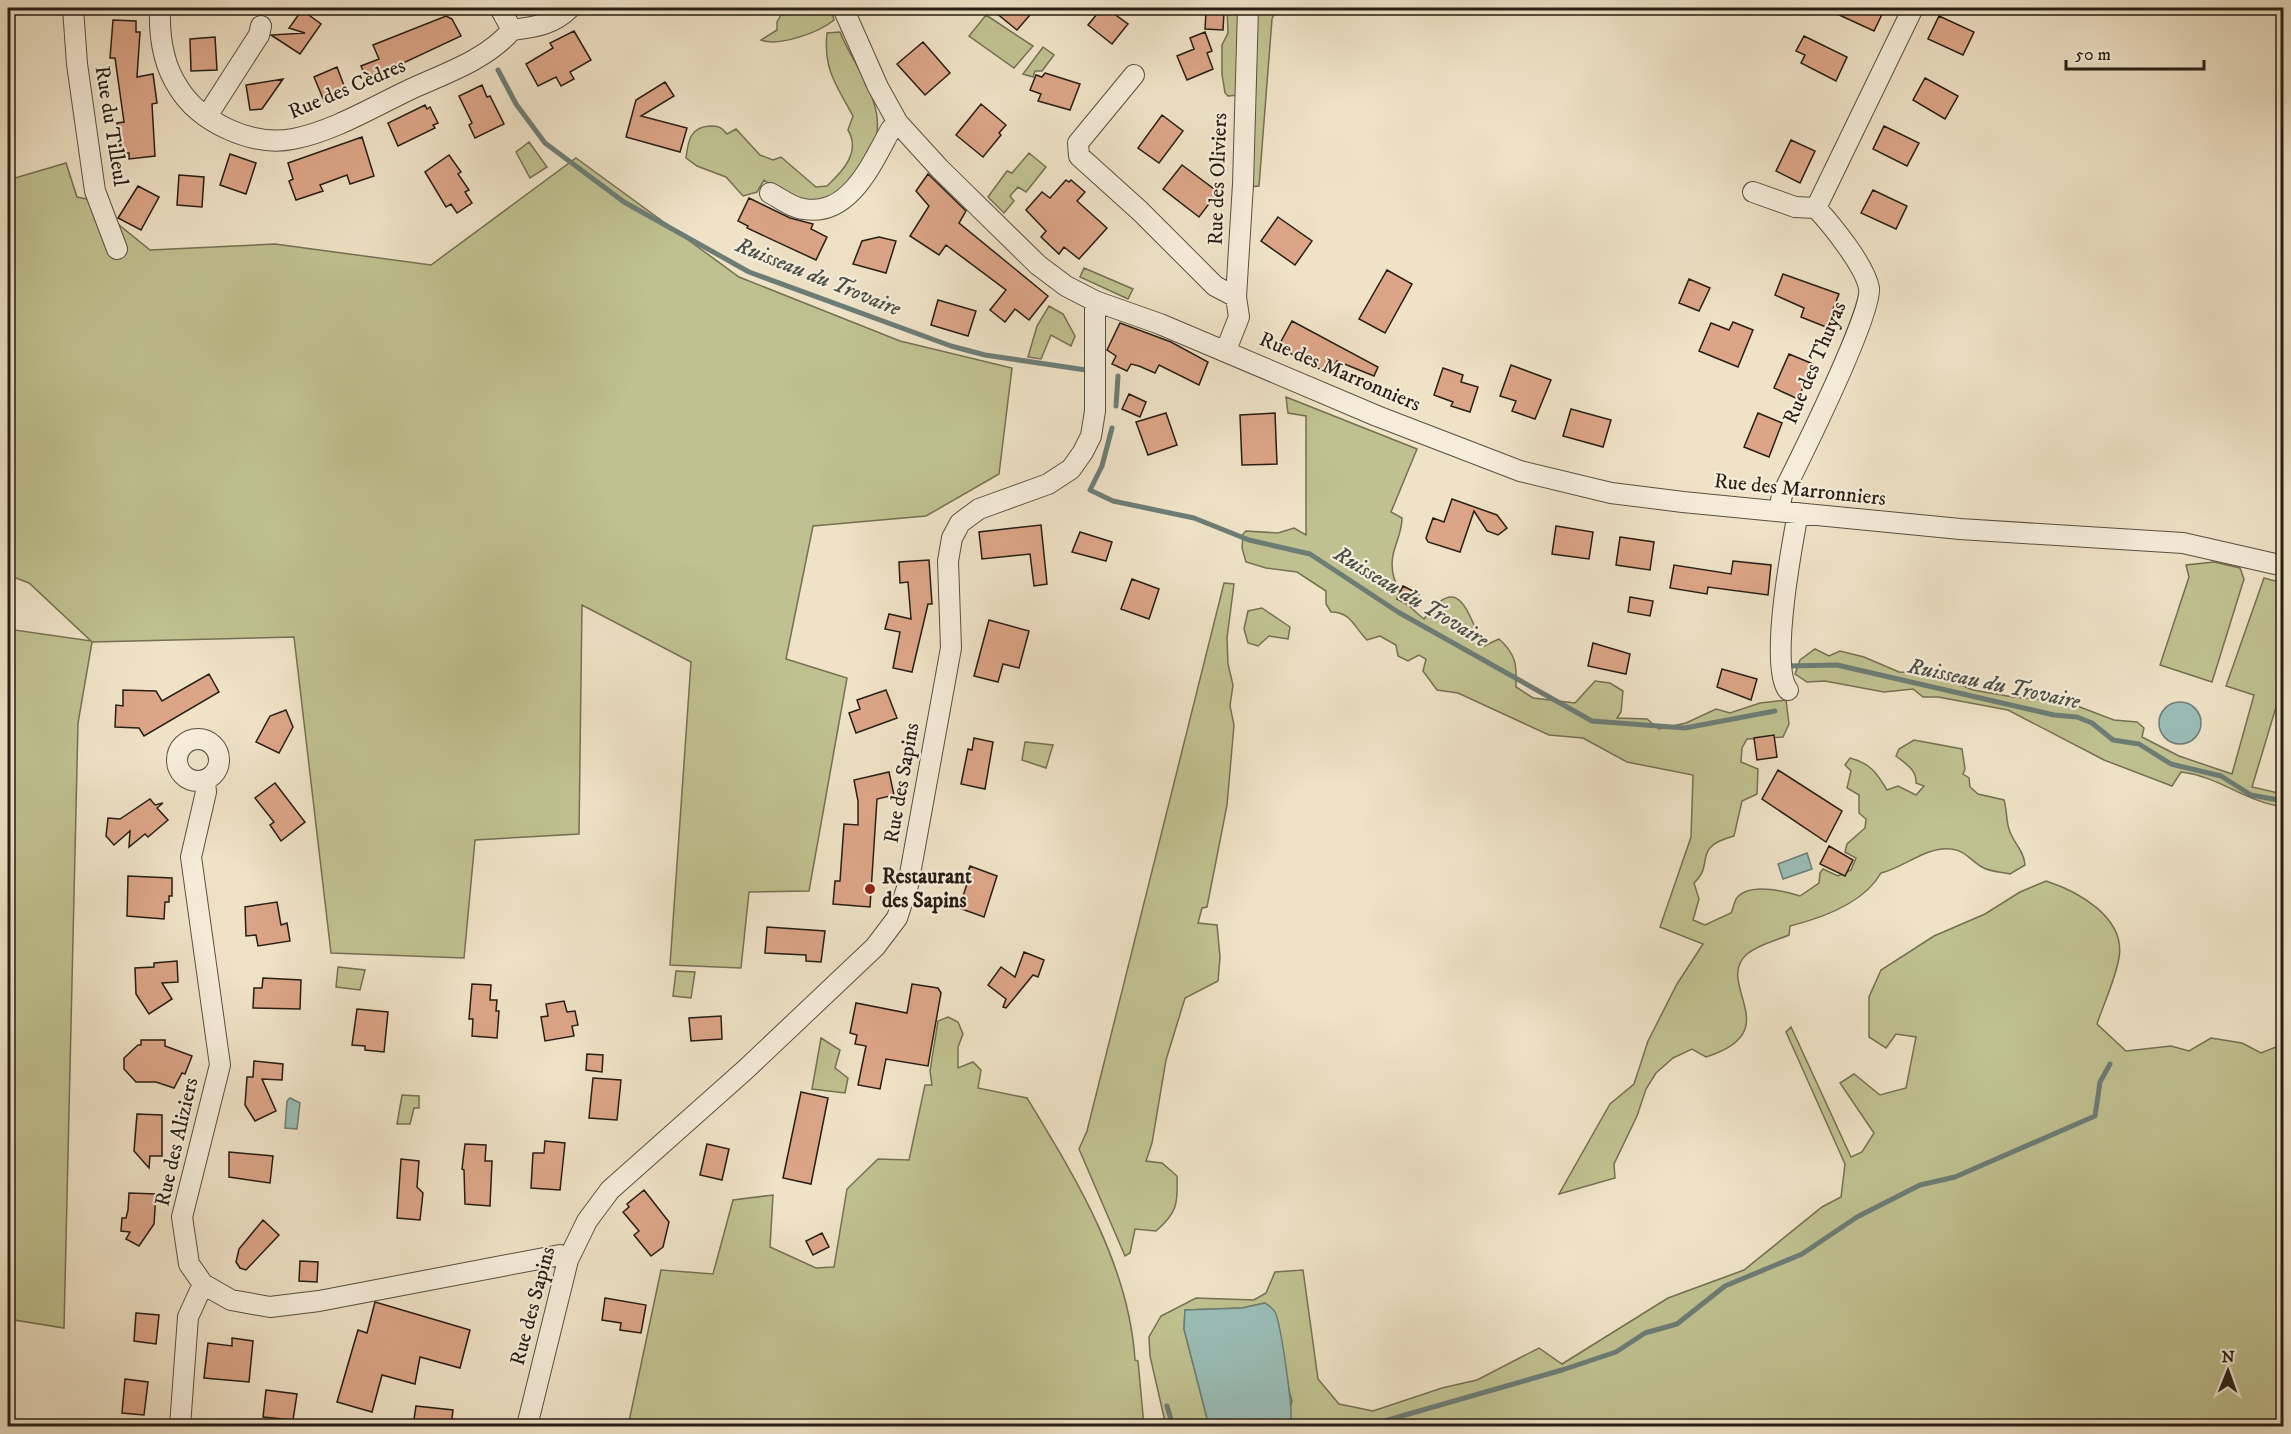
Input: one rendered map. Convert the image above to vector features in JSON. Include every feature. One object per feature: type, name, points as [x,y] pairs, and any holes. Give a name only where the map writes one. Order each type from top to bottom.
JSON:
[{"type":"street","name":"Rue du Tilleul","points":[[73,8],[77,64],[96,191],[117,249]]},
{"type":"street","name":"Rue des Cèdres","points":[[160,8],[162,40],[173,79],[179,89],[207,116],[242,136],[269,141],[291,140],[321,131],[471,62],[500,45],[512,30]]},
{"type":"street","points":[[500,8],[512,30],[543,26],[566,12]]},
{"type":"street","name":"Rue des Marronniers","points":[[843,8],[878,87],[898,123],[939,168],[1038,265],[1066,286],[1095,301],[1226,350],[1377,416],[1520,471],[1611,493],[1960,529],[2183,543],[2222,550],[2283,566]]},
{"type":"street","name":"Rue des Oliviers","points":[[1226,350],[1246,316],[1236,297],[1243,184],[1248,8]]},
{"type":"street","points":[[1753,192],[1795,207],[1816,208],[1913,8]]},
{"type":"street","points":[[207,116],[259,35],[261,26]]},
{"type":"street","points":[[1134,75],[1078,143],[1079,156],[1140,211],[1215,286],[1236,297]]},
{"type":"street","points":[[770,193],[801,209],[831,208],[855,188],[891,129],[898,123]]},
{"type":"street","name":"Rue des Thuyas","points":[[1788,690],[1782,683],[1780,651],[1788,512],[1782,495],[1842,367],[1869,296],[1865,275],[1816,208]]},
{"type":"street","name":"Rue des Sapins","points":[[527,1426],[568,1260],[587,1221],[610,1190],[754,1061],[875,947],[897,918],[908,885],[951,648],[948,561],[952,538],[960,523],[979,509],[1048,484],[1071,469],[1083,452],[1091,436],[1095,411],[1095,301]]},
{"type":"street","name":"Rue des Aliziers","points":[[203,1284],[189,1264],[182,1217],[220,1065],[191,857],[206,792],[205,780]]},
{"type":"street","points":[[180,1426],[188,1317],[203,1284],[231,1300],[270,1307],[318,1301],[560,1256],[568,1260]]},
{"type":"green space","points":[[793,8],[831,8],[834,20],[828,25],[799,37],[778,42],[761,40],[777,30],[777,22],[781,15],[788,14]]},
{"type":"green space","points":[[1227,8],[1241,8],[1239,95],[1228,96],[1225,93],[1222,74],[1222,45],[1228,33]]},
{"type":"green space","points":[[1254,8],[1277,8],[1272,19],[1259,186],[1250,187],[1256,79],[1252,53]]},
{"type":"green space","points":[[986,15],[1033,46],[1014,68],[969,36]]},
{"type":"green space","points":[[840,32],[867,86],[877,115],[877,129],[871,150],[842,195],[819,201],[801,200],[793,198],[764,180],[757,192],[743,196],[726,177],[697,166],[686,158],[691,136],[698,129],[715,126],[722,128],[727,134],[736,129],[760,155],[773,160],[781,157],[816,187],[827,186],[848,161],[852,146],[848,130],[853,116],[832,77],[827,57],[827,33]]},
{"type":"green space","points":[[1043,47],[1054,55],[1042,71],[1035,71],[1033,77],[1023,74]]},
{"type":"green space","points":[[529,142],[547,167],[530,178],[516,152]]},
{"type":"green space","points":[[1029,153],[1046,167],[1026,192],[1018,187],[1010,196],[1014,201],[1004,213],[988,197],[1007,171],[1012,173]]},
{"type":"green space","points":[[576,158],[739,277],[900,341],[1012,368],[999,474],[926,516],[813,526],[786,659],[847,678],[809,891],[749,892],[741,968],[670,965],[691,662],[582,605],[579,834],[475,840],[464,958],[331,953],[294,637],[92,642],[78,723],[64,1328],[8,1319],[8,629],[91,641],[29,583],[8,575],[8,180],[66,163],[77,197],[87,199],[150,250],[275,244],[431,265]]},
{"type":"green space","points":[[1084,268],[1133,289],[1128,299],[1080,277]]},
{"type":"green space","points":[[1049,306],[1063,314],[1075,336],[1071,346],[1051,335],[1041,359],[1028,357],[1037,326]]},
{"type":"green space","points":[[1286,397],[1417,449],[1391,512],[1402,518],[1392,564],[1399,591],[1410,607],[1424,619],[1437,604],[1447,598],[1455,598],[1462,603],[1484,646],[1499,639],[1509,650],[1516,666],[1516,687],[1533,698],[1575,703],[1595,681],[1610,683],[1623,691],[1621,712],[1617,718],[1647,719],[1659,729],[1686,723],[1716,709],[1730,713],[1760,703],[1786,700],[1789,724],[1783,737],[1747,739],[1742,748],[1741,762],[1758,769],[1757,794],[1742,801],[1734,836],[1712,846],[1708,851],[1700,876],[1694,883],[1699,899],[1693,920],[1705,925],[1731,913],[1736,899],[1749,891],[1766,889],[1800,896],[1819,883],[1823,869],[1838,876],[1851,870],[1856,858],[1845,852],[1847,844],[1865,828],[1866,819],[1859,813],[1859,795],[1847,788],[1851,771],[1845,765],[1850,758],[1857,760],[1872,770],[1887,790],[1898,786],[1916,795],[1924,786],[1916,783],[1913,771],[1896,756],[1899,749],[1914,740],[1962,749],[1965,769],[1963,774],[1969,778],[1970,787],[1978,794],[2004,800],[2009,829],[2023,855],[2025,865],[2010,874],[1985,869],[1956,850],[1933,851],[1881,873],[1874,884],[1853,901],[1828,914],[1790,926],[1789,935],[1762,945],[1747,954],[1739,966],[1738,979],[1745,1007],[1746,1021],[1743,1034],[1730,1046],[1706,1057],[1692,1049],[1673,1058],[1656,1073],[1646,1089],[1637,1116],[1614,1164],[1615,1178],[1559,1194],[1610,1104],[1634,1084],[1648,1041],[1677,984],[1703,944],[1660,927],[1691,837],[1693,775],[1627,762],[1583,738],[1549,735],[1458,693],[1437,690],[1423,671],[1426,659],[1419,655],[1408,661],[1398,656],[1396,645],[1380,636],[1367,640],[1348,617],[1331,612],[1326,604],[1326,591],[1297,572],[1266,568],[1246,562],[1242,548],[1243,534],[1246,531],[1278,533],[1294,528],[1306,535],[1306,416],[1288,413]]},
{"type":"green space","points":[[2214,562],[2240,568],[2244,579],[2212,682],[2160,665],[2189,577],[2186,565]]},
{"type":"green space","points":[[2264,578],[2283,583],[2283,684],[2252,787],[2283,794],[2283,807],[2257,800],[2194,774],[2181,772],[2172,786],[2104,760],[2008,710],[1938,697],[1923,697],[1913,689],[1884,692],[1825,681],[1807,682],[1795,674],[1800,660],[1815,649],[1829,656],[1840,651],[1864,657],[1899,672],[1934,674],[1973,690],[2013,697],[2064,701],[2114,720],[2137,722],[2144,728],[2142,737],[2179,756],[2232,774],[2254,695],[2226,686]]},
{"type":"green space","points":[[1224,583],[1234,584],[1227,638],[1228,664],[1233,685],[1230,706],[1234,725],[1227,805],[1207,907],[1202,908],[1198,923],[1217,925],[1220,957],[1218,981],[1185,998],[1166,1060],[1152,1143],[1146,1161],[1162,1163],[1177,1176],[1175,1207],[1168,1219],[1156,1231],[1135,1229],[1130,1253],[1125,1256],[1079,1149],[1087,1131]]},
{"type":"green space","points":[[1262,608],[1290,627],[1288,639],[1269,636],[1258,646],[1248,643],[1244,629],[1248,611]]},
{"type":"green space","points":[[1025,742],[1053,745],[1046,768],[1022,760]]},
{"type":"green space","points":[[2046,881],[2085,899],[2107,918],[2115,930],[2119,943],[2119,958],[2097,1024],[2126,1051],[2171,1046],[2189,1051],[2211,1038],[2242,1043],[2261,1053],[2283,1044],[2283,1426],[1285,1426],[1292,1401],[1265,1303],[1242,1308],[1185,1310],[1184,1329],[1209,1426],[1166,1426],[1150,1356],[1149,1337],[1161,1316],[1196,1298],[1254,1300],[1266,1293],[1275,1272],[1303,1270],[1318,1379],[1339,1404],[1373,1411],[1442,1388],[1477,1380],[1539,1348],[1562,1364],[1668,1298],[1744,1270],[1822,1207],[1841,1197],[1845,1164],[1786,1032],[1791,1027],[1851,1157],[1862,1152],[1874,1133],[1840,1083],[1854,1074],[1880,1095],[1906,1088],[1916,1037],[1896,1034],[1886,1048],[1869,1037],[1869,997],[1881,970],[1934,936],[1985,914],[2020,892]]},
{"type":"green space","points":[[338,967],[365,970],[360,990],[336,987]]},
{"type":"green space","points":[[676,971],[695,972],[691,998],[673,996]]},
{"type":"green space","points":[[948,1017],[958,1022],[963,1034],[958,1047],[958,1068],[973,1062],[981,1070],[978,1088],[1027,1098],[1081,1190],[1097,1223],[1111,1256],[1131,1324],[1135,1360],[1138,1361],[1144,1426],[628,1426],[661,1270],[713,1274],[733,1200],[773,1195],[770,1247],[816,1268],[834,1267],[847,1189],[878,1159],[909,1160],[925,1085],[932,1085],[930,1071],[938,1021]]},
{"type":"green space","points":[[821,1038],[840,1050],[835,1068],[848,1078],[845,1093],[812,1089]]},
{"type":"green space","points":[[402,1095],[419,1096],[419,1108],[414,1108],[410,1124],[397,1124]]},
{"type":"water","points":[[2180,702],[2188,703],[2195,708],[2200,715],[2200,731],[2195,738],[2188,743],[2180,744],[2172,743],[2165,738],[2160,731],[2159,723],[2160,715],[2165,708],[2172,703]]},
{"type":"water","points":[[1807,853],[1812,869],[1783,879],[1778,864]]},
{"type":"water","points":[[290,1098],[300,1103],[297,1129],[285,1128],[287,1101]]},
{"type":"water","points":[[1265,1303],[1274,1311],[1280,1331],[1286,1364],[1291,1419],[1281,1426],[1209,1426],[1184,1329],[1185,1310],[1242,1308]]},
{"type":"building","points":[[990,8],[1036,8],[1017,30]]},
{"type":"building","points":[[1102,8],[1106,8],[1128,24],[1112,44],[1088,25]]},
{"type":"building","points":[[1824,8],[1885,8],[1874,31]]},
{"type":"building","points":[[302,10],[321,24],[300,54],[271,35],[305,33],[289,28]]},
{"type":"building","points":[[1206,12],[1224,13],[1223,30],[1205,29]]},
{"type":"building","points":[[446,16],[452,19],[461,36],[367,80],[361,66],[379,59],[373,45]]},
{"type":"building","points":[[1939,16],[1974,32],[1963,55],[1928,39]]},
{"type":"building","points":[[113,20],[136,21],[136,32],[140,32],[137,77],[153,74],[157,103],[152,104],[155,156],[129,159],[129,153],[121,153],[117,123],[124,122],[115,58],[110,58]]},
{"type":"building","points":[[574,31],[591,60],[570,72],[574,79],[561,86],[556,77],[538,86],[526,64],[553,48],[550,43]]},
{"type":"building","points":[[1205,32],[1212,51],[1207,53],[1213,69],[1187,80],[1177,56],[1194,49],[1190,38]]},
{"type":"building","points":[[1804,36],[1847,57],[1836,81],[1801,63],[1805,55],[1796,51]]},
{"type":"building","points":[[215,37],[217,70],[191,71],[190,39]]},
{"type":"building","points":[[923,42],[950,73],[925,95],[897,64]]},
{"type":"building","points":[[337,67],[346,91],[324,101],[314,77]]},
{"type":"building","points":[[1045,73],[1080,84],[1070,110],[1038,101],[1041,94],[1030,90],[1036,75],[1042,77]]},
{"type":"building","points":[[1925,78],[1958,96],[1945,119],[1913,100]]},
{"type":"building","points":[[283,79],[262,109],[250,110],[246,85]]},
{"type":"building","points":[[665,82],[674,96],[641,116],[687,128],[680,152],[626,137],[636,100]]},
{"type":"building","points":[[482,85],[504,124],[475,138],[469,125],[472,123],[459,96]]},
{"type":"building","points":[[981,104],[1006,125],[983,157],[956,135]]},
{"type":"building","points":[[425,105],[427,109],[430,107],[438,123],[433,125],[435,128],[398,146],[388,123]]},
{"type":"building","points":[[1162,115],[1183,131],[1159,163],[1138,148]]},
{"type":"building","points":[[1884,126],[1919,143],[1907,166],[1873,149]]},
{"type":"building","points":[[362,137],[374,176],[350,184],[347,175],[320,185],[323,191],[296,200],[289,181],[293,179],[288,163]]},
{"type":"building","points":[[1791,140],[1815,151],[1800,183],[1776,171]]},
{"type":"building","points":[[230,154],[256,163],[246,194],[220,185]]},
{"type":"building","points":[[449,155],[461,172],[458,174],[469,190],[465,192],[472,203],[457,213],[451,204],[446,207],[425,172]]},
{"type":"building","points":[[1182,165],[1218,192],[1199,217],[1163,189]]},
{"type":"building","points":[[928,174],[966,211],[959,223],[1048,296],[1029,320],[1015,309],[1005,322],[990,310],[1006,290],[946,245],[939,255],[910,236],[929,206],[916,191]]},
{"type":"building","points":[[179,175],[204,177],[202,207],[177,205]]},
{"type":"building","points":[[1066,180],[1069,182],[1071,180],[1085,192],[1077,201],[1107,228],[1079,259],[1064,247],[1059,254],[1041,237],[1046,231],[1026,210],[1042,192],[1050,198]]},
{"type":"building","points":[[138,186],[159,197],[141,230],[118,218]]},
{"type":"building","points":[[1873,190],[1907,206],[1896,229],[1861,213]]},
{"type":"building","points":[[749,198],[790,218],[813,224],[811,229],[827,237],[816,260],[747,228],[748,226],[738,221]]},
{"type":"building","points":[[1278,217],[1312,241],[1295,265],[1261,241]]},
{"type":"building","points":[[879,237],[896,241],[886,273],[853,264],[862,241]]},
{"type":"building","points":[[1387,270],[1412,284],[1385,333],[1359,319]]},
{"type":"building","points":[[1783,274],[1839,294],[1826,327],[1801,317],[1804,308],[1775,295]]},
{"type":"building","points":[[1689,279],[1710,288],[1699,311],[1679,303]]},
{"type":"building","points":[[938,300],[976,311],[968,336],[931,325]]},
{"type":"building","points":[[1292,321],[1378,367],[1374,376],[1337,361],[1329,374],[1278,347]]},
{"type":"building","points":[[1733,322],[1753,330],[1738,367],[1699,351],[1711,323],[1729,330]]},
{"type":"building","points":[[1120,323],[1171,342],[1208,362],[1199,385],[1159,365],[1155,373],[1131,364],[1127,371],[1112,364],[1116,356],[1107,350]]},
{"type":"building","points":[[1789,354],[1813,364],[1798,399],[1774,388]]},
{"type":"building","points":[[1511,365],[1551,380],[1535,419],[1512,411],[1516,401],[1500,396]]},
{"type":"building","points":[[1443,368],[1463,375],[1461,382],[1478,387],[1470,412],[1451,406],[1453,402],[1434,395]]},
{"type":"building","points":[[1129,394],[1146,402],[1140,417],[1122,409]]},
{"type":"building","points":[[1571,409],[1611,420],[1603,447],[1563,436]]},
{"type":"building","points":[[1166,413],[1177,445],[1148,455],[1136,422]]},
{"type":"building","points":[[1275,413],[1277,464],[1242,465],[1240,415]]},
{"type":"building","points":[[1758,413],[1782,423],[1769,457],[1744,447]]},
{"type":"building","points":[[1452,499],[1497,515],[1507,528],[1498,535],[1487,531],[1474,511],[1460,552],[1428,542],[1426,538],[1433,518],[1444,522]]},
{"type":"building","points":[[1041,525],[1047,584],[1034,586],[1030,554],[982,559],[979,532]]},
{"type":"building","points":[[1556,526],[1593,532],[1589,559],[1552,554]]},
{"type":"building","points":[[1080,532],[1112,542],[1106,561],[1072,552]]},
{"type":"building","points":[[1620,537],[1654,542],[1650,570],[1616,565]]},
{"type":"building","points":[[929,560],[932,604],[928,604],[912,672],[893,668],[900,632],[885,629],[889,614],[911,619],[908,582],[900,583],[899,562]]},
{"type":"building","points":[[1733,561],[1771,565],[1768,595],[1708,587],[1707,594],[1670,588],[1674,565],[1731,574]]},
{"type":"building","points":[[1132,579],[1159,589],[1149,619],[1121,609]]},
{"type":"building","points":[[1403,586],[1419,594],[1413,607],[1397,599]]},
{"type":"building","points":[[1630,597],[1653,601],[1650,616],[1628,612]]},
{"type":"building","points":[[989,620],[1029,631],[1019,668],[1003,664],[998,682],[974,676]]},
{"type":"building","points":[[1593,643],[1630,654],[1626,674],[1588,666]]},
{"type":"building","points":[[1722,669],[1757,679],[1751,700],[1717,687]]},
{"type":"building","points":[[209,674],[219,692],[144,736],[139,728],[115,727],[116,705],[123,706],[123,690],[156,691],[162,701]]},
{"type":"building","points":[[886,690],[897,718],[856,733],[849,713],[860,709],[857,700]]},
{"type":"building","points":[[286,710],[293,727],[279,753],[256,742],[270,716]]},
{"type":"building","points":[[1774,735],[1777,757],[1757,760],[1754,738]]},
{"type":"building","points":[[974,738],[993,742],[985,789],[961,784],[968,749],[972,750]]},
{"type":"building","points":[[1778,770],[1842,811],[1826,842],[1762,799]]},
{"type":"building","points":[[889,772],[894,795],[877,799],[870,907],[833,904],[835,881],[840,881],[844,824],[858,825],[858,801],[854,780]]},
{"type":"building","points":[[275,783],[305,822],[281,841],[270,825],[274,822],[255,798]]},
{"type":"building","points":[[150,799],[155,805],[163,803],[157,808],[168,820],[148,837],[145,834],[129,847],[130,831],[114,845],[106,836],[108,818],[120,819]]},
{"type":"building","points":[[1829,846],[1853,860],[1845,876],[1820,864]]},
{"type":"building","points":[[970,866],[997,876],[984,917],[959,908],[968,881],[965,880]]},
{"type":"building","points":[[128,876],[172,878],[172,896],[169,896],[169,902],[165,902],[164,919],[127,916]]},
{"type":"building","points":[[277,902],[281,925],[287,923],[290,941],[258,946],[256,935],[246,936],[245,907]]},
{"type":"building","points":[[767,927],[825,931],[821,962],[806,961],[806,955],[765,953]]},
{"type":"building","points":[[1024,952],[1044,960],[1038,977],[1033,975],[1006,1008],[1003,1007],[1006,999],[988,985],[1001,967],[1015,977]]},
{"type":"building","points":[[177,961],[178,982],[162,983],[172,999],[149,1014],[136,994],[135,968],[154,967],[154,963]]},
{"type":"building","points":[[263,978],[301,980],[300,1009],[253,1008],[254,988],[262,988]]},
{"type":"building","points":[[472,984],[491,985],[490,1000],[497,1000],[496,1011],[499,1011],[497,1038],[472,1036],[473,1019],[469,1019]]},
{"type":"building","points":[[912,984],[938,988],[941,993],[928,1066],[886,1059],[880,1089],[858,1085],[866,1046],[855,1044],[857,1035],[850,1033],[856,1003],[907,1013]]},
{"type":"building","points":[[564,1001],[567,1012],[575,1011],[578,1025],[572,1026],[574,1036],[545,1041],[541,1017],[548,1016],[546,1004]]},
{"type":"building","points":[[357,1009],[388,1012],[384,1052],[365,1050],[365,1046],[352,1045]]},
{"type":"building","points":[[721,1016],[722,1039],[691,1041],[689,1018]]},
{"type":"building","points":[[141,1040],[165,1040],[165,1046],[192,1056],[185,1074],[182,1073],[174,1088],[156,1082],[136,1082],[124,1069],[124,1058],[138,1045],[141,1045]]},
{"type":"building","points":[[587,1054],[603,1055],[602,1072],[586,1070]]},
{"type":"building","points":[[254,1061],[283,1064],[282,1080],[262,1079],[276,1111],[255,1121],[245,1105],[247,1077],[253,1077]]},
{"type":"building","points":[[593,1078],[621,1080],[617,1120],[589,1118]]},
{"type":"building","points":[[801,1092],[828,1098],[811,1184],[783,1178]]},
{"type":"building","points":[[137,1114],[162,1115],[162,1156],[150,1156],[149,1168],[134,1151]]},
{"type":"building","points":[[545,1141],[565,1143],[560,1190],[531,1188],[533,1153],[544,1153]]},
{"type":"building","points":[[465,1144],[486,1145],[485,1161],[492,1161],[490,1206],[465,1204],[464,1170],[462,1169]]},
{"type":"building","points":[[707,1144],[729,1149],[722,1180],[700,1175]]},
{"type":"building","points":[[229,1152],[273,1156],[270,1183],[229,1177]]},
{"type":"building","points":[[401,1159],[419,1161],[417,1187],[423,1193],[420,1220],[397,1218]]},
{"type":"building","points":[[644,1190],[669,1222],[663,1247],[651,1256],[634,1235],[639,1231],[623,1212],[629,1207],[627,1204]]},
{"type":"building","points":[[129,1193],[156,1194],[154,1224],[139,1246],[126,1239],[130,1232],[121,1231],[122,1218],[126,1218],[128,1210]]},
{"type":"building","points":[[263,1220],[279,1235],[246,1270],[240,1268],[236,1262],[239,1249]]},
{"type":"building","points":[[822,1233],[829,1247],[813,1255],[806,1241]]},
{"type":"building","points":[[300,1261],[318,1262],[317,1282],[299,1281]]},
{"type":"building","points":[[605,1298],[646,1305],[641,1333],[620,1330],[621,1323],[602,1320]]},
{"type":"building","points":[[375,1302],[470,1330],[460,1368],[420,1357],[415,1384],[382,1375],[372,1412],[337,1402],[358,1330],[367,1333]]},
{"type":"building","points":[[136,1313],[159,1315],[156,1344],[134,1341]]},
{"type":"building","points":[[232,1338],[253,1341],[249,1382],[204,1378],[208,1343],[232,1346]]},
{"type":"building","points":[[125,1379],[148,1382],[144,1415],[122,1413]]},
{"type":"building","points":[[266,1390],[297,1394],[293,1420],[263,1417]]},
{"type":"building","points":[[416,1406],[453,1410],[451,1426],[413,1426]]},
{"type":"waterway","name":"Ruisseau du Trovaire","points":[[498,70],[516,104],[545,143],[624,202],[749,272],[951,346],[985,355],[1086,370]]},
{"type":"waterway","points":[[1116,406],[1118,376]]},
{"type":"waterway","name":"Ruisseau du Trovaire","points":[[1112,428],[1102,466],[1090,490],[1113,501],[1194,518],[1249,540],[1310,554],[1398,612],[1592,721],[1685,728],[1775,711]]},
{"type":"waterway","name":"Ruisseau du Trovaire","points":[[1788,666],[1837,665],[2054,715],[2077,717],[2092,723],[2113,740],[2139,744],[2171,764],[2221,776],[2251,795],[2284,801]]},
{"type":"waterway","points":[[1367,1426],[1562,1370],[1616,1352],[1645,1333],[1677,1324],[1725,1286],[1802,1254],[1857,1217],[1920,1185],[1955,1177],[2095,1116],[2100,1082],[2110,1064]]},
{"type":"waterway","points":[[1167,1406],[1173,1426]]},
{"type":"place","name":"Restaurant des Sapins","points":[[870,889]]}]
